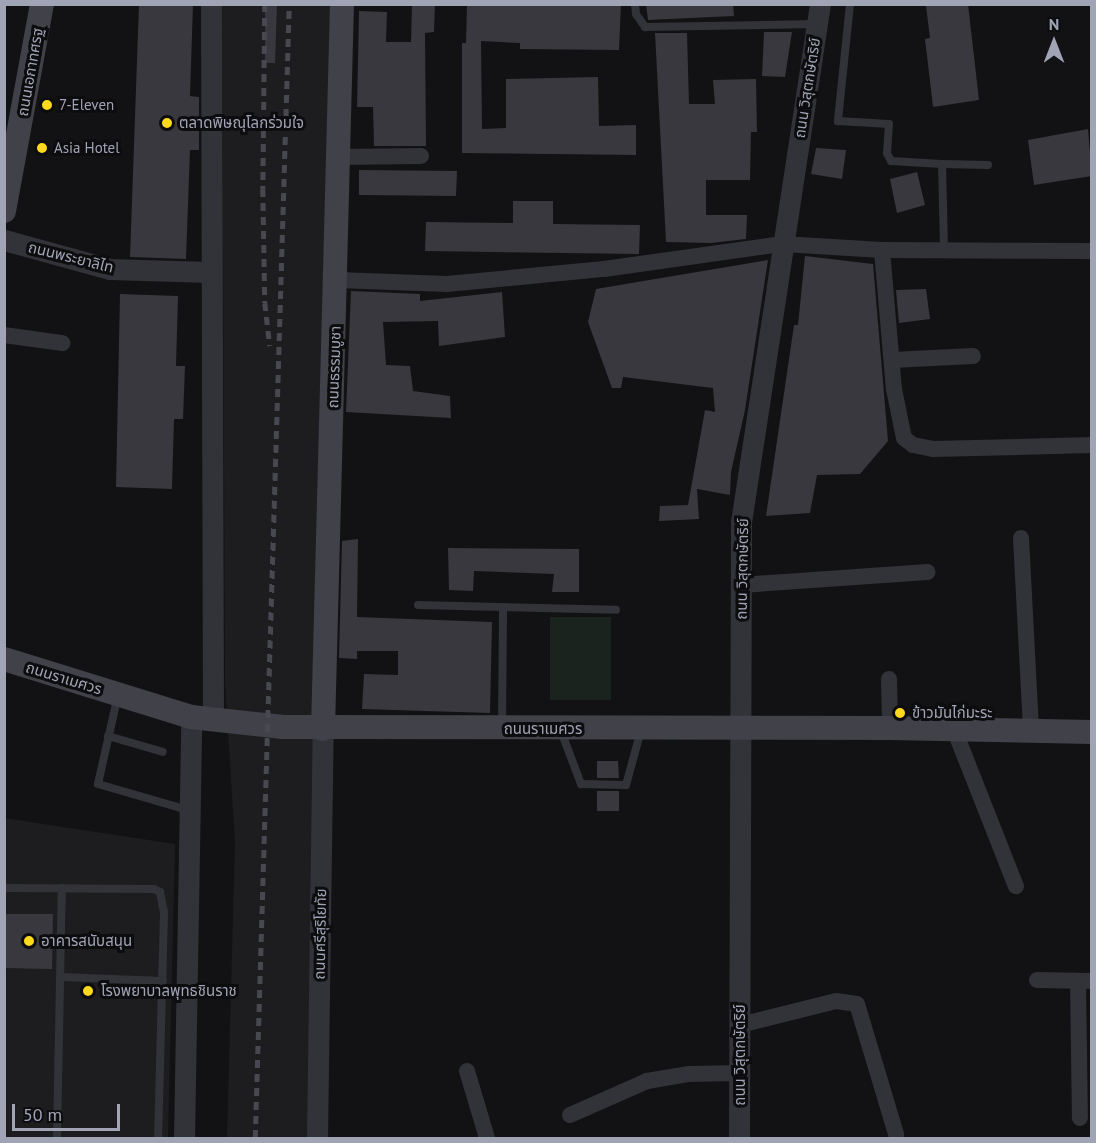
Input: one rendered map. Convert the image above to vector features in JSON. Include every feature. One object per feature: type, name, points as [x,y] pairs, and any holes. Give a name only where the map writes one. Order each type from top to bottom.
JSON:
[{"type":"main road","name":"ถนนเอกาทศรฐ","points":[[4,211],[42,4]]},
{"type":"main road","name":"ถนนธรรมบูชา","points":[[323,729],[337,280],[342,4]]},
{"type":"main road","name":"ถนนราเมศวร","points":[[4,659],[202,719],[323,729],[890,728],[1092,732]]},
{"type":"street","points":[[184,1138],[190,811],[202,719],[211,4]]},
{"type":"street","points":[[819,11],[828,4]]},
{"type":"street","name":"ถนน วิสุตกษัตริย์","points":[[739,1138],[741,522],[819,11]]},
{"type":"street","points":[[339,157],[421,156]]},
{"type":"street","name":"ถนนพระยาลิไท","points":[[4,240],[110,269],[209,272]]},
{"type":"street","points":[[337,280],[447,284],[604,269],[783,244],[882,250],[1092,251]]},
{"type":"street","points":[[882,250],[898,427],[903,438],[914,445],[933,449],[1092,445]]},
{"type":"street","points":[[4,335],[62,343]]},
{"type":"street","points":[[891,360],[973,356]]},
{"type":"street","points":[[1021,538],[1031,730]]},
{"type":"street","points":[[741,585],[928,572]]},
{"type":"street","points":[[889,679],[890,728]]},
{"type":"street","name":"ถนนศรีสุริโยทัย","points":[[317,1138],[323,729]]},
{"type":"street","points":[[954,729],[1016,886]]},
{"type":"street","points":[[1037,980],[1085,981],[1080,1118]]},
{"type":"street","points":[[740,1025],[836,1001],[857,1004],[896,1134]]},
{"type":"street","points":[[467,1071],[488,1138]]},
{"type":"street","points":[[570,1115],[647,1081],[689,1074],[740,1073]]},
{"type":"lane","points":[[635,4],[636,14],[645,27],[819,11]]},
{"type":"lane","points":[[850,4],[838,121],[889,124],[887,153],[891,161],[988,165]]},
{"type":"lane","points":[[942,164],[944,250]]},
{"type":"lane","points":[[418,605],[616,610]]},
{"type":"lane","points":[[502,729],[503,607]]},
{"type":"lane","points":[[118,694],[98,784],[190,811]]},
{"type":"lane","points":[[560,729],[582,784],[626,784],[642,730]]},
{"type":"lane","points":[[108,736],[163,752]]},
{"type":"lane","points":[[4,888],[154,889],[160,892],[164,913],[158,1138]]},
{"type":"lane","points":[[57,1138],[62,888]]},
{"type":"lane","points":[[61,977],[163,981]]},
{"type":"shaded area","points":[[222,5],[341,5],[314,789],[308,1138],[227,1138],[235,842],[225,684]]},
{"type":"shaded area","points":[[550,617],[611,617],[611,700],[550,700]]},
{"type":"shaded area","name":"โรงพยาบาลพุทธชินราช","points":[[4,818],[175,844],[168,1138],[5,1138]]},
{"type":"building","name":"ตลาดพิษณุโลกร่วมใจ","points":[[139,4],[193,4],[190,96],[199,97],[199,150],[190,150],[186,259],[130,257]]},
{"type":"building","points":[[265,4],[277,4],[275,63],[265,63]]},
{"type":"building","points":[[412,4],[435,4],[434,32],[425,33],[426,146],[374,146],[373,107],[357,107],[359,11],[387,12],[386,42],[411,42]]},
{"type":"building","points":[[467,4],[621,4],[619,50],[520,49],[520,43],[481,41],[482,129],[506,128],[506,79],[598,77],[599,126],[636,125],[636,155],[462,153],[462,43],[466,43]]},
{"type":"building","points":[[646,4],[733,4],[734,16],[648,20]]},
{"type":"building","points":[[968,4],[979,100],[933,107],[925,39],[930,38],[926,6]]},
{"type":"building","points":[[764,32],[792,32],[785,77],[762,76]]},
{"type":"building","points":[[655,33],[687,33],[689,104],[715,104],[713,80],[756,79],[757,132],[751,132],[750,180],[706,180],[706,215],[747,215],[746,239],[711,243],[666,242]]},
{"type":"building","points":[[1088,129],[1092,176],[1034,185],[1028,140]]},
{"type":"building","points":[[816,148],[846,150],[842,179],[811,174]]},
{"type":"building","points":[[359,170],[457,171],[456,196],[359,195]]},
{"type":"building","points":[[917,172],[925,205],[897,213],[890,179]]},
{"type":"building","points":[[513,201],[553,201],[553,224],[640,225],[639,254],[425,251],[426,222],[513,223]]},
{"type":"building","points":[[805,256],[873,264],[888,441],[860,474],[817,475],[810,513],[766,516],[794,325],[798,325]]},
{"type":"building","points":[[768,260],[745,410],[731,472],[730,495],[697,489],[699,519],[659,521],[660,506],[688,505],[705,410],[715,412],[713,388],[623,377],[621,388],[612,388],[588,322],[596,289]]},
{"type":"building","points":[[926,289],[930,319],[899,323],[896,290]]},
{"type":"building","points":[[351,291],[420,294],[420,301],[502,292],[505,337],[439,346],[438,321],[383,322],[386,365],[410,366],[413,391],[450,396],[451,418],[346,412]]},
{"type":"building","points":[[120,294],[178,296],[176,366],[185,366],[183,419],[174,419],[172,489],[116,487]]},
{"type":"building","points":[[358,539],[357,617],[492,622],[490,713],[362,709],[364,674],[398,675],[398,651],[357,651],[357,659],[339,658],[342,541]]},
{"type":"building","points":[[448,548],[579,549],[579,592],[552,592],[554,574],[474,571],[473,591],[449,590]]},
{"type":"building","points":[[597,761],[618,761],[619,778],[597,778]]},
{"type":"building","points":[[597,791],[619,791],[619,811],[597,811]]},
{"type":"building","name":"อาคารสนับสนุน","points":[[5,914],[53,914],[52,969],[5,968]]},
{"type":"railway","points":[[265,4],[263,189],[265,303],[270,346]]},
{"type":"railway","points":[[255,1138],[289,4]]},
{"type":"place","name":"7-Eleven","points":[[47,105]]},
{"type":"place","name":"ตลาดพิษณุโลกร่วมใจ","points":[[167,123]]},
{"type":"place","name":"Asia Hotel","points":[[42,148]]},
{"type":"place","name":"ข้าวมันไก่มะระ","points":[[900,713]]},
{"type":"place","name":"อาคารสนับสนุน","points":[[29,941]]},
{"type":"place","name":"โรงพยาบาลพุทธชินราช","points":[[88,991]]}]
